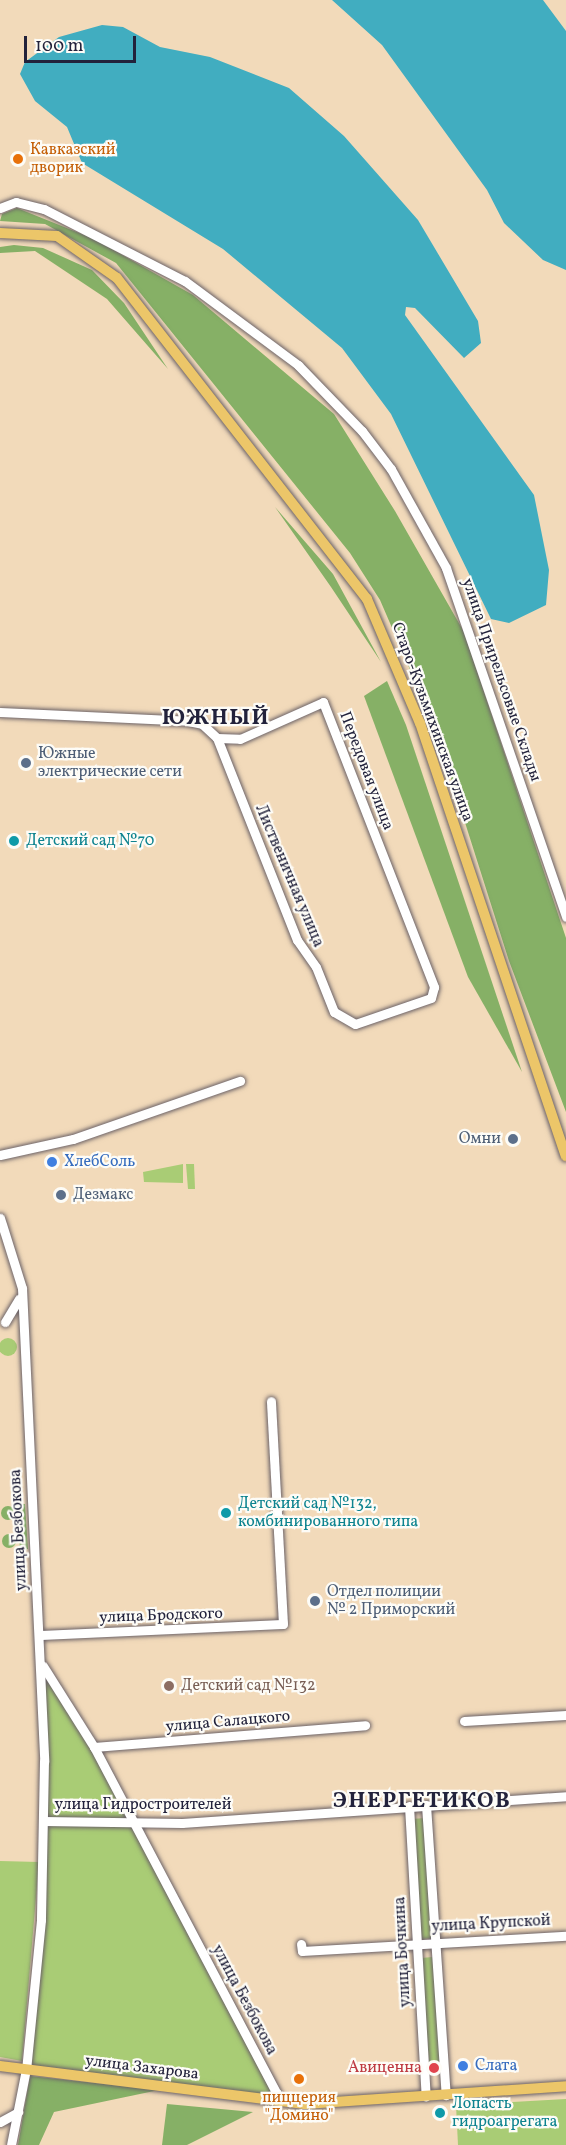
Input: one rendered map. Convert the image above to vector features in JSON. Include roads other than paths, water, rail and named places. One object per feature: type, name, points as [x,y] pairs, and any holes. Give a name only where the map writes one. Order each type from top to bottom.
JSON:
[{"type":"main road","name":"Старо-Кузьмихинская улица","points":[[0,233],[44,234],[78,246],[128,290],[374,612],[420,723],[566,1155]]},
{"type":"main road","name":"Старо-Кузьмихинская улица","points":[[0,240],[44,234]]},
{"type":"main road","points":[[0,2060],[26,2069]]},
{"type":"main road","name":"улица Захарова","points":[[0,2066],[281,2101]]},
{"type":"main road","points":[[281,2101],[426,2097],[566,2086]]},
{"type":"street","name":"улица Прирельсовые Склады","points":[[4,206],[24,203],[76,224],[214,299],[298,365],[362,431],[397,478],[446,568],[566,917]]},
{"type":"street","name":"Передовая улица","points":[[217,738],[240,739],[323,702],[434,987],[431,998],[355,1024],[342,1020]]},
{"type":"street","points":[[0,712],[188,721],[202,724],[217,738]]},
{"type":"street","name":"Лиственичная улица","points":[[217,738],[297,940],[316,966],[342,1020]]},
{"type":"street","points":[[0,1155],[73,1139],[240,1081]]},
{"type":"street","name":"улица Безбокова","points":[[0,1218],[22,1288],[22,1322],[42,1664],[41,1920],[26,2069],[12,2145]]},
{"type":"street","points":[[22,1288],[3,1321],[22,1322]]},
{"type":"street","name":"улица Бродского","points":[[40,1635],[283,1624],[271,1401]]},
{"type":"street","name":"улица Безбокова","points":[[42,1664],[94,1747],[281,2101]]},
{"type":"street","points":[[464,1721],[566,1715]]},
{"type":"street","name":"улица Салацкого","points":[[94,1747],[365,1725]]},
{"type":"street","name":"улица Гидростроителей","points":[[43,1821],[133,1823],[566,1796]]},
{"type":"street","name":"улица Бочкина","points":[[426,1805],[446,2095]]},
{"type":"street","name":"улица Бочкина","points":[[409,1806],[426,2097]]},
{"type":"street","name":"улица Крупской","points":[[301,1944],[302,1951],[566,1936]]},
{"type":"street","points":[[0,2122],[18,2112]]},
{"type":"water","points":[[332,0],[543,0],[566,31],[566,270],[543,260],[504,223],[487,190],[382,45]]},
{"type":"water","points":[[102,25],[123,27],[160,47],[210,57],[289,88],[344,136],[418,220],[478,321],[481,343],[464,358],[415,308],[406,307],[405,315],[534,495],[549,570],[546,605],[509,623],[491,619],[391,414],[342,348],[223,249],[82,163],[67,127],[35,101],[20,74],[25,62],[59,37]]},
{"type":"place","name":"Кавказский дворик","points":[[18,159]]},
{"type":"place","name":"Южные электрические сети","points":[[26,763]]},
{"type":"place","name":"Детский сад №70","points":[[14,841]]},
{"type":"place","name":"Омни","points":[[513,1139]]},
{"type":"place","name":"ХлебСоль","points":[[52,1162]]},
{"type":"place","name":"Дезмакс","points":[[61,1195]]},
{"type":"place","name":"Детский сад №132, комбинированного типа","points":[[226,1513]]},
{"type":"place","name":"Отдел полиции № 2 Приморский","points":[[315,1601]]},
{"type":"place","name":"Детский сад №132","points":[[169,1686]]},
{"type":"place","name":"Слата","points":[[463,2066]]},
{"type":"place","name":"Авиценна","points":[[434,2068]]},
{"type":"place","name":"пиццерия \"Домино\"","points":[[299,2079]]},
{"type":"place","name":"Лопасть гидроагрегата","points":[[440,2113]]},
{"type":"district","name":"ЮЖНЫЙ","points":[[216,719]]},
{"type":"district","name":"ЭНЕРГЕТИКОВ","points":[[422,1802]]}]
